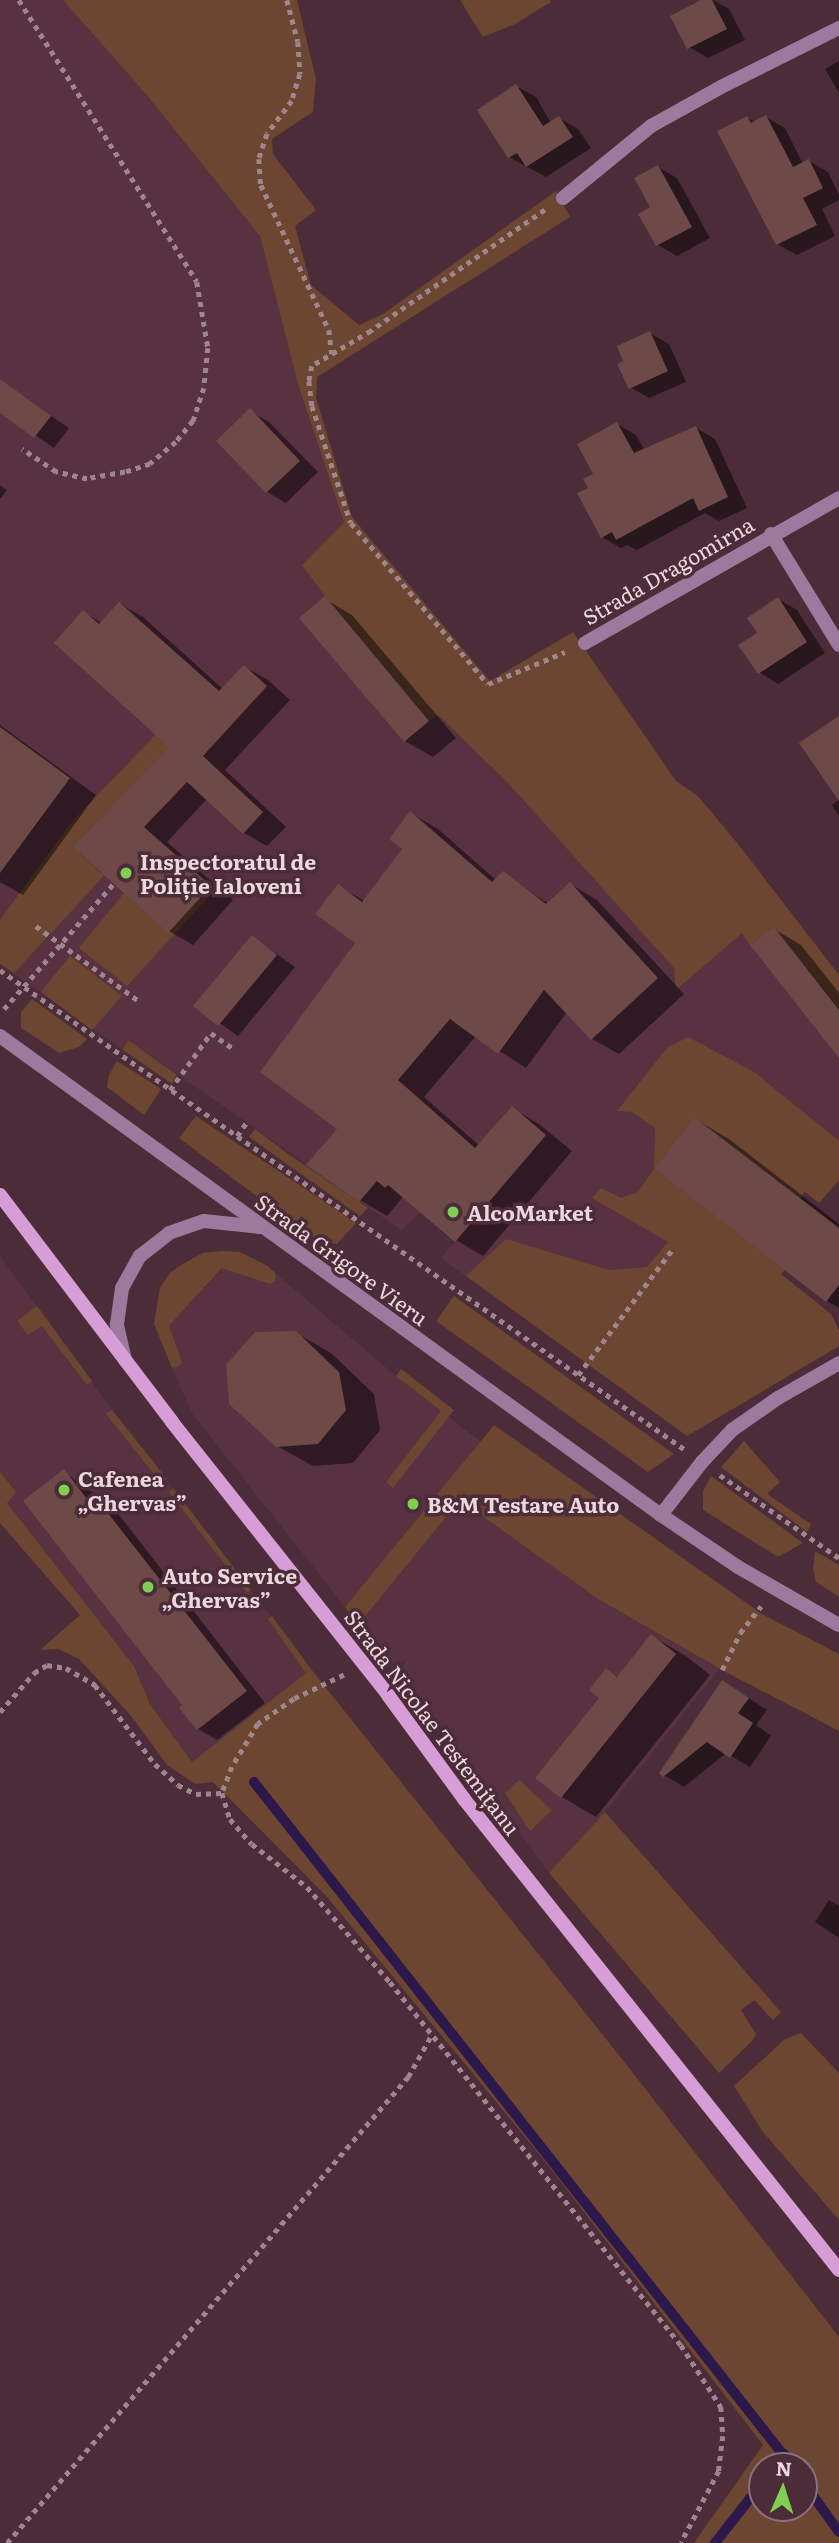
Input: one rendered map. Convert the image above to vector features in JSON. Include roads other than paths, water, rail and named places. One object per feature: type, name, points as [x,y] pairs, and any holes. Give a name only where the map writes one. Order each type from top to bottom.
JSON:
[{"type":"main road","name":"Strada Nicolae Testemițanu","points":[[0,1195],[125,1360],[364,1665],[464,1799],[839,2270]]},
{"type":"street","points":[[563,198],[651,126],[839,28]]},
{"type":"street","name":"Strada Dragomirna","points":[[585,643],[771,534],[839,498]]},
{"type":"street","name":"Strada Dragomirna","points":[[771,534],[839,645]]},
{"type":"street","name":"Strada Grigore Vieru","points":[[0,1036],[661,1515],[775,1588],[839,1625]]},
{"type":"street","points":[[125,1360],[117,1324],[122,1288],[141,1256],[169,1233],[204,1222],[261,1227]]},
{"type":"street","points":[[661,1515],[702,1462],[732,1430],[778,1398],[839,1363]]},
{"type":"waterway","points":[[254,1782],[781,2452]]},
{"type":"waterway","points":[[715,2543],[748,2501]]},
{"type":"waterway","points":[[818,2503],[839,2532]]},
{"type":"place","name":"Inspectoratul de Poliție Ialoveni","points":[[126,873]]},
{"type":"place","name":"AlcoMarket","points":[[453,1212]]},
{"type":"place","name":"Cafenea „Ghervas”","points":[[64,1490]]},
{"type":"place","name":"B&M Testare Auto","points":[[413,1504]]},
{"type":"place","name":"Auto Service „Ghervas”","points":[[148,1587]]}]
